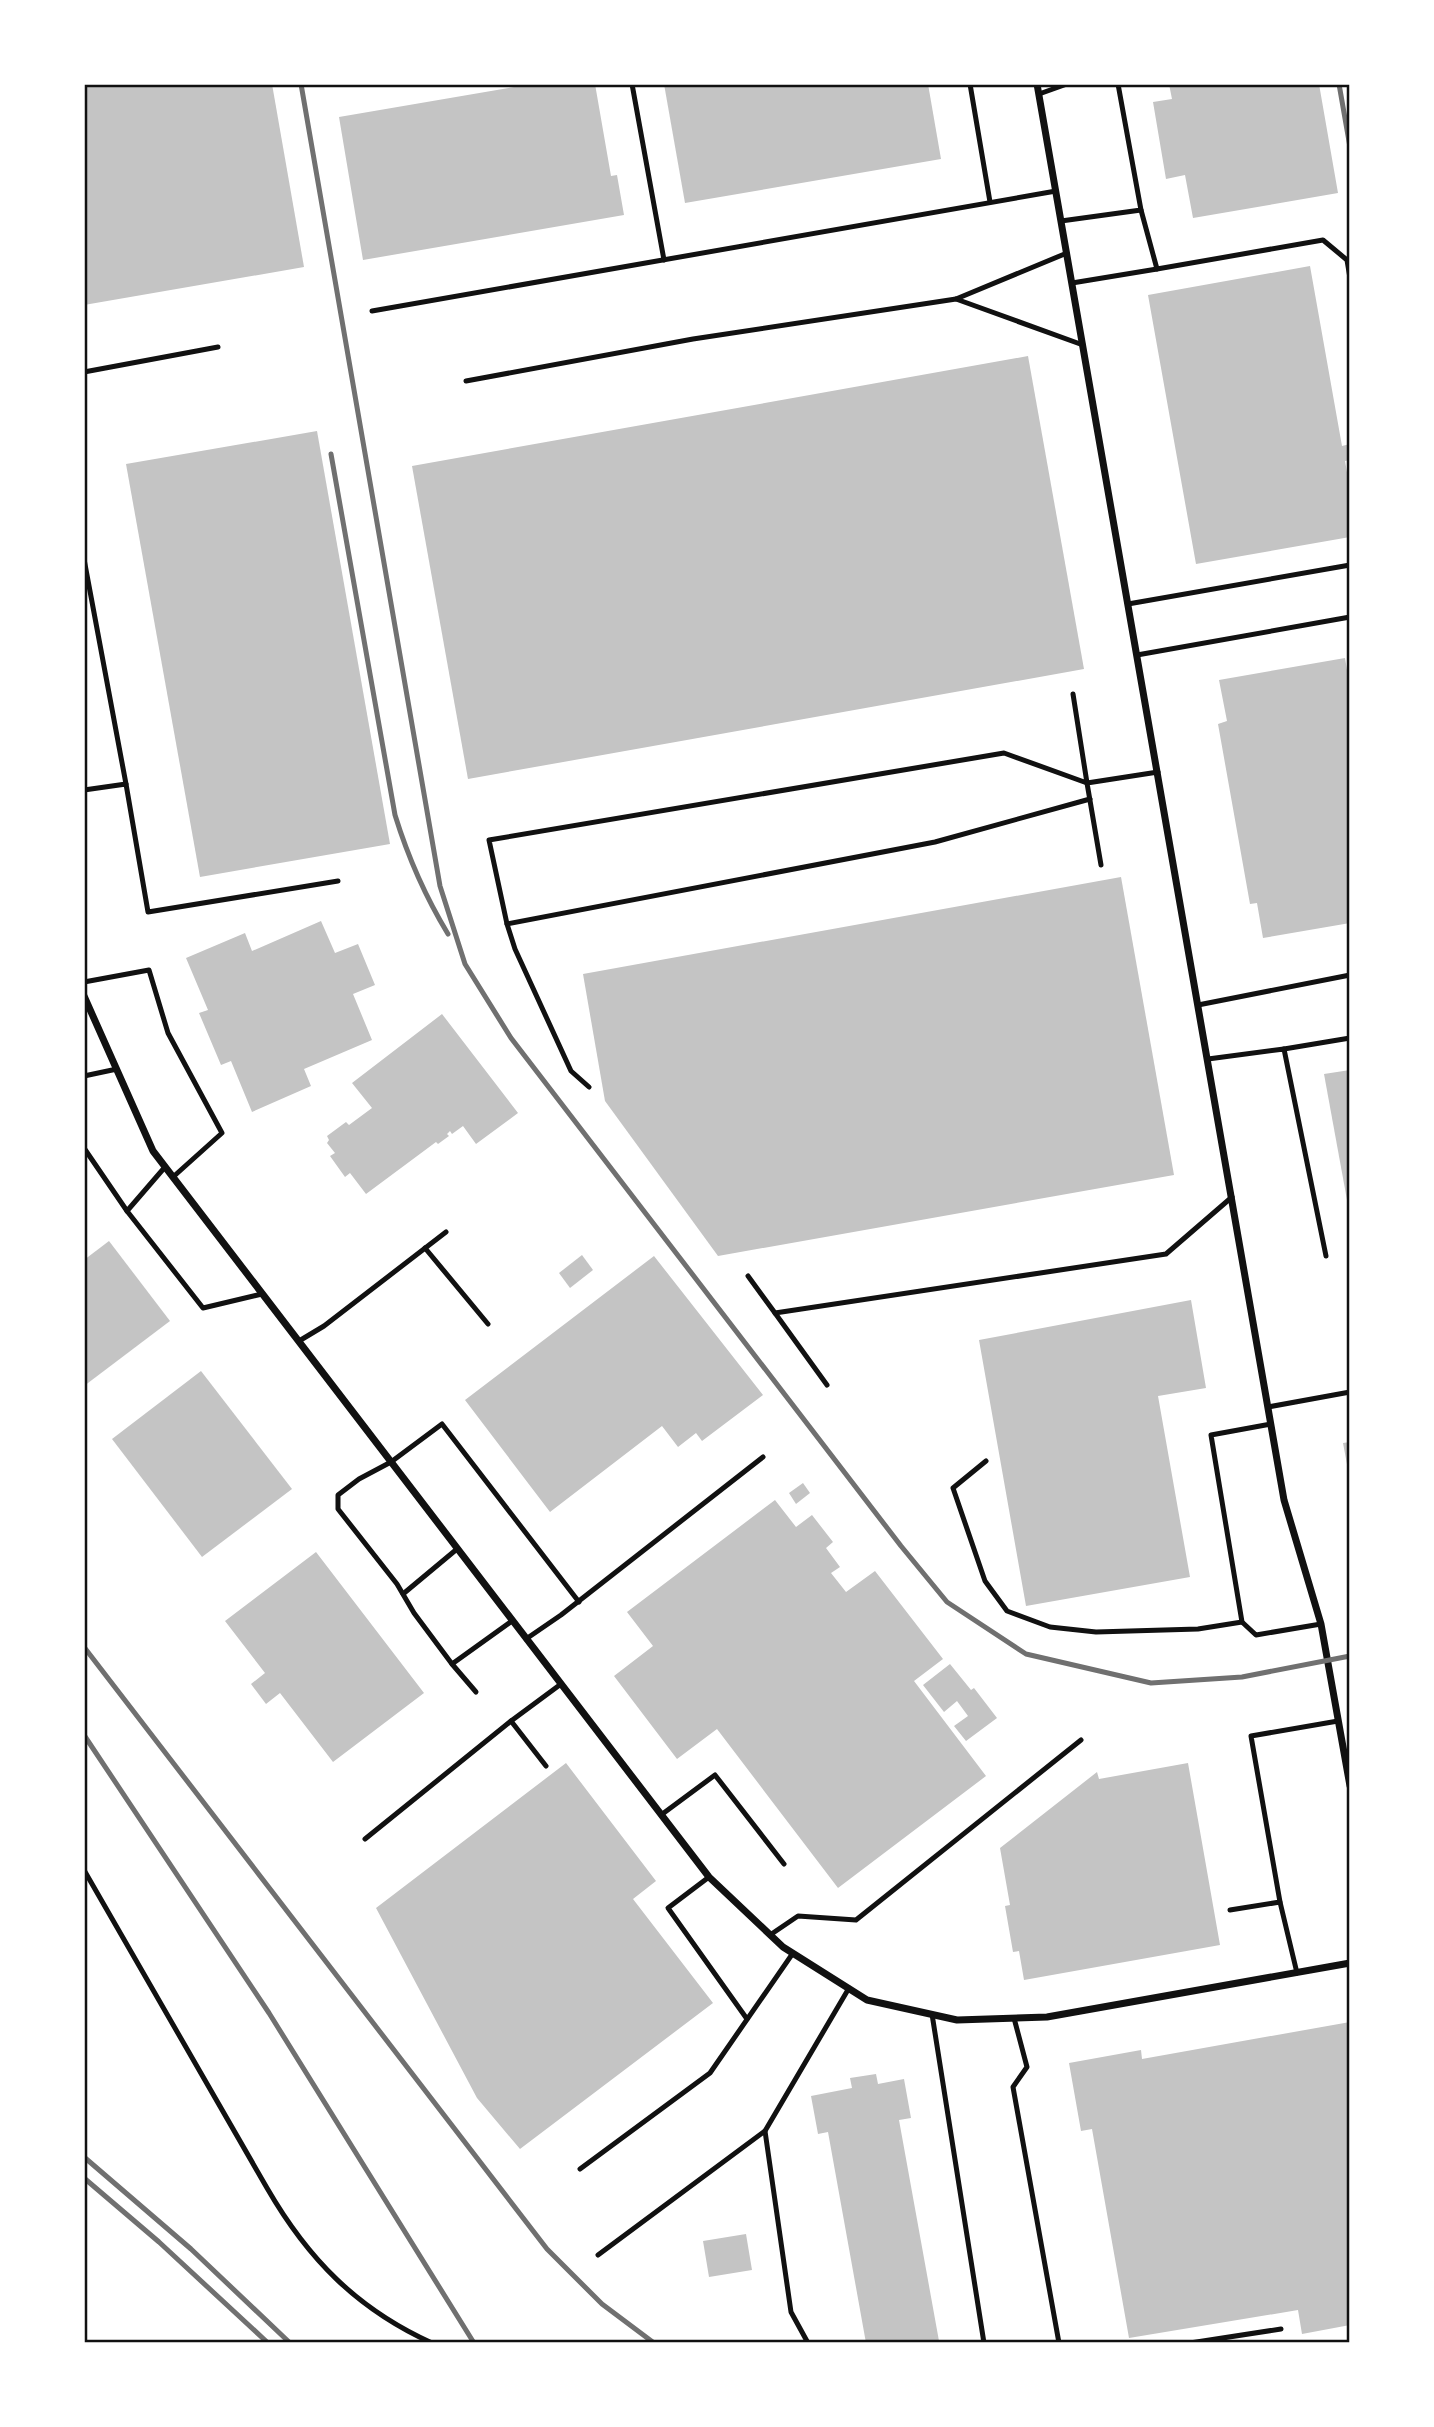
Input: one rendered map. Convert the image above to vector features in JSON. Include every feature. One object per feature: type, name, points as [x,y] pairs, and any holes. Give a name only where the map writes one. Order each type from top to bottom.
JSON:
[{"type":"street","points":[[1037,84],[1284,1500],[1321,1624],[1350,1786]]},
{"type":"street","points":[[85,1001],[153,1151],[709,1877],[793,1953],[867,2000],[957,2020],[1047,2017],[1350,1963]]},
{"type":"lane","points":[[632,84],[664,260]]},
{"type":"lane","points":[[970,84],[990,202]]},
{"type":"lane","points":[[1039,94],[1067,84]]},
{"type":"lane","points":[[1118,84],[1141,210],[1157,269]]},
{"type":"lane","points":[[372,311],[1056,191]]},
{"type":"lane","points":[[1061,221],[1141,210]]},
{"type":"lane","points":[[1072,283],[1323,240],[1347,260],[1350,278]]},
{"type":"lane","points":[[466,381],[693,339],[956,299],[1067,253]]},
{"type":"lane","points":[[956,299],[1083,345]]},
{"type":"lane","points":[[84,372],[218,347]]},
{"type":"lane","points":[[84,559],[148,912],[338,881]]},
{"type":"lane","points":[[1128,604],[1350,565]]},
{"type":"lane","points":[[1137,655],[1350,617]]},
{"type":"lane","points":[[1073,694],[1101,865]]},
{"type":"lane","points":[[589,1087],[571,1071],[515,950],[489,840],[1004,752],[1087,783],[1158,772]]},
{"type":"lane","points":[[84,790],[126,784]]},
{"type":"lane","points":[[507,924],[936,842],[1090,799]]},
{"type":"lane","points":[[84,982],[149,970],[167,1033],[222,1133],[173,1177]]},
{"type":"lane","points":[[1198,1005],[1350,975]]},
{"type":"lane","points":[[1208,1059],[1350,1038]]},
{"type":"lane","points":[[1284,1049],[1326,1256]]},
{"type":"lane","points":[[84,1076],[117,1069]]},
{"type":"lane","points":[[84,1148],[127,1211],[203,1308],[262,1294]]},
{"type":"lane","points":[[127,1211],[165,1167]]},
{"type":"lane","points":[[775,1313],[1166,1254],[1232,1197]]},
{"type":"lane","points":[[299,1341],[324,1326],[446,1232]]},
{"type":"lane","points":[[425,1248],[488,1324]]},
{"type":"lane","points":[[748,1276],[827,1385]]},
{"type":"lane","points":[[1268,1407],[1350,1392]]},
{"type":"lane","points":[[476,1692],[452,1664],[338,1509],[338,1495],[359,1479],[391,1462],[442,1424],[579,1602]]},
{"type":"lane","points":[[1271,1424],[1211,1435],[1242,1622],[1255,1635],[1321,1624]]},
{"type":"lane","points":[[526,1639],[579,1602],[763,1457]]},
{"type":"lane","points":[[986,1461],[953,1488],[985,1581],[1007,1611],[1050,1628],[1096,1632],[1198,1629],[1242,1622]]},
{"type":"lane","points":[[403,1594],[457,1549]]},
{"type":"lane","points":[[452,1664],[512,1621]]},
{"type":"lane","points":[[365,1839],[561,1684]]},
{"type":"lane","points":[[511,1721],[546,1766]]},
{"type":"lane","points":[[1297,1973],[1280,1902],[1251,1736],[1338,1721]]},
{"type":"lane","points":[[770,1935],[798,1916],[856,1920],[1081,1740]]},
{"type":"lane","points":[[661,1815],[715,1775],[784,1864]]},
{"type":"lane","points":[[84,1870],[276,2205],[297,2235],[327,2271],[359,2301],[387,2320],[432,2343]]},
{"type":"lane","points":[[709,1877],[668,1908],[747,2019]]},
{"type":"lane","points":[[1230,1910],[1280,1902]]},
{"type":"lane","points":[[580,2169],[710,2073],[793,1953]]},
{"type":"lane","points":[[598,2255],[765,2131],[849,1988]]},
{"type":"lane","points":[[932,2014],[984,2343]]},
{"type":"lane","points":[[1014,2018],[1027,2067],[1013,2087],[1059,2343]]},
{"type":"lane","points":[[765,2131],[791,2312],[808,2343]]},
{"type":"lane","points":[[1190,2343],[1281,2329]]},
{"type":"building","points":[[84,84],[272,84],[304,267],[84,305]]},
{"type":"building","points":[[532,84],[595,84],[611,176],[617,175],[624,215],[363,260],[339,117]]},
{"type":"building","points":[[664,84],[928,84],[941,159],[685,203]]},
{"type":"building","points":[[1169,84],[1319,84],[1338,193],[1193,218],[1185,175],[1166,179],[1153,102],[1172,99]]},
{"type":"building","points":[[1310,266],[1342,446],[1350,444],[1350,460],[1345,461],[1350,489],[1350,537],[1196,564],[1148,295]]},
{"type":"building","points":[[1028,356],[1084,669],[468,779],[412,466]]},
{"type":"building","points":[[317,431],[390,844],[200,877],[126,464]]},
{"type":"building","points":[[1345,658],[1350,688],[1350,923],[1263,938],[1257,903],[1250,904],[1218,724],[1227,721],[1219,680]]},
{"type":"building","points":[[1121,877],[1174,1175],[718,1256],[605,1101],[583,974]]},
{"type":"building","points":[[321,921],[335,953],[358,944],[375,985],[353,994],[372,1040],[304,1069],[311,1086],[252,1112],[231,1061],[221,1065],[199,1013],[208,1010],[186,958],[245,933],[252,951]]},
{"type":"building","points":[[442,1014],[518,1113],[476,1144],[463,1126],[452,1134],[450,1131],[447,1134],[449,1136],[438,1144],[436,1142],[366,1194],[350,1173],[345,1177],[330,1156],[335,1153],[327,1143],[327,1136],[346,1122],[349,1125],[372,1108],[352,1083]]},
{"type":"building","points":[[1350,1070],[1350,1211],[1349,1211],[1324,1074]]},
{"type":"building","points":[[109,1241],[170,1321],[84,1386],[84,1260]]},
{"type":"building","points":[[582,1255],[593,1270],[570,1288],[559,1273]]},
{"type":"building","points":[[654,1256],[763,1395],[702,1441],[696,1433],[678,1447],[662,1426],[550,1512],[465,1400]]},
{"type":"building","points":[[1191,1300],[1206,1388],[1158,1396],[1190,1577],[1026,1606],[979,1340]]},
{"type":"building","points":[[201,1371],[292,1489],[202,1557],[112,1439]]},
{"type":"building","points":[[1350,1442],[1350,1475],[1349,1475],[1343,1443]]},
{"type":"building","points":[[803,1483],[810,1493],[796,1504],[789,1493]]},
{"type":"building","points":[[775,1500],[796,1527],[812,1515],[833,1542],[826,1548],[840,1567],[831,1573],[846,1592],[875,1571],[943,1659],[914,1681],[986,1776],[838,1888],[717,1729],[677,1759],[614,1676],[653,1646],[627,1612]]},
{"type":"building","points":[[316,1552],[424,1693],[333,1762],[280,1693],[266,1704],[251,1684],[265,1673],[225,1621]]},
{"type":"building","points":[[950,1664],[971,1690],[974,1688],[997,1718],[966,1741],[954,1726],[968,1716],[957,1701],[944,1712],[923,1685]]},
{"type":"building","points":[[566,1763],[656,1881],[633,1899],[713,2003],[520,2149],[477,2098],[376,1908]]},
{"type":"building","points":[[1188,1763],[1220,1945],[1024,1980],[1019,1951],[1013,1952],[1005,1906],[1010,1905],[1000,1848],[1097,1772],[1099,1779]]},
{"type":"building","points":[[1350,2022],[1350,2325],[1302,2334],[1298,2310],[1129,2338],[1092,2129],[1081,2131],[1069,2063],[1141,2050],[1142,2059]]},
{"type":"building","points":[[876,2074],[878,2084],[904,2079],[911,2118],[899,2120],[939,2341],[866,2343],[828,2132],[818,2134],[811,2096],[852,2088],[850,2078]]},
{"type":"building","points":[[746,2234],[752,2270],[709,2277],[703,2241]]},
{"type":"railway","points":[[301,84],[440,886],[465,964],[511,1038],[901,1546],[947,1602],[1026,1654],[1151,1683],[1242,1677],[1350,1656]]},
{"type":"railway","points":[[1339,84],[1350,147]]},
{"type":"railway","points":[[331,454],[395,815],[418,876],[448,934]]},
{"type":"railway","points":[[84,1647],[547,2249],[602,2304],[654,2343]]},
{"type":"railway","points":[[84,1735],[269,2013],[474,2343]]},
{"type":"railway","points":[[84,2157],[191,2249],[290,2343]]},
{"type":"railway","points":[[84,2178],[159,2242],[268,2343]]}]
